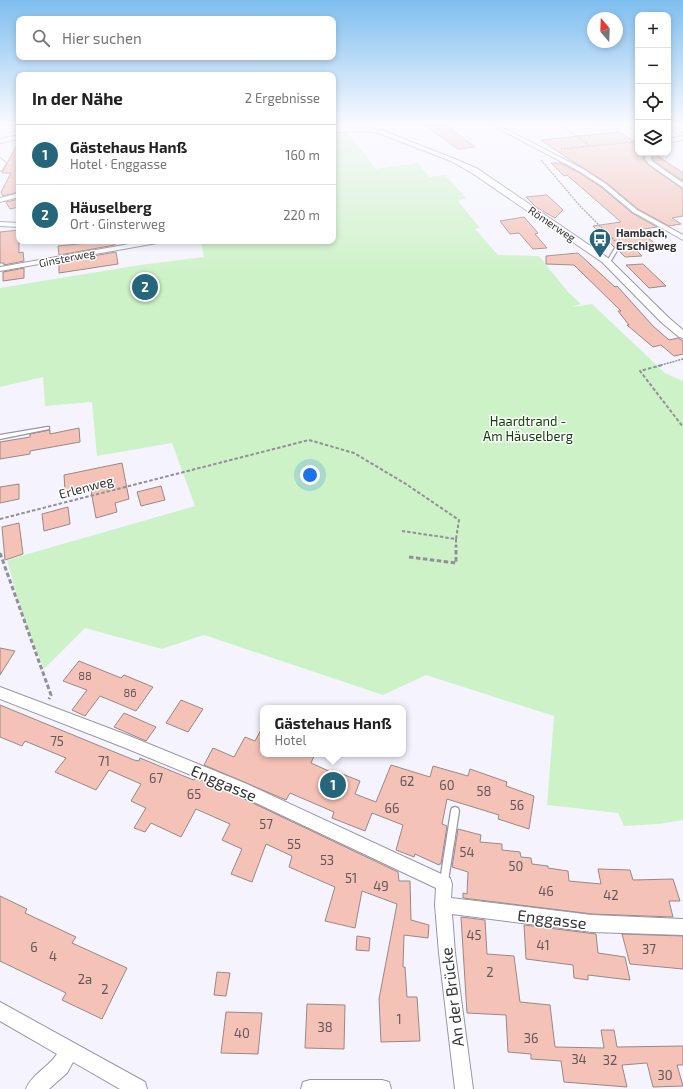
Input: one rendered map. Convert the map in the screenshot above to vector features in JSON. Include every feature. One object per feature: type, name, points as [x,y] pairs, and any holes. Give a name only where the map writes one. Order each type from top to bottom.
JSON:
[{"type":"street","name":"Römerweg","points":[[478,173],[608,263],[665,320],[683,335]]},
{"type":"street","points":[[586,173],[634,211],[683,238]]},
{"type":"street","points":[[665,173],[683,186]]},
{"type":"street","points":[[0,200],[16,196]]},
{"type":"street","points":[[0,224],[16,225]]},
{"type":"street","name":"Ginsterweg","points":[[0,269],[140,244]]},
{"type":"street","name":"Enggasse","points":[[0,693],[127,742],[242,790],[444,884]]},
{"type":"street","points":[[442,905],[444,884]]},
{"type":"street","name":"Enggasse","points":[[442,905],[560,920],[622,926],[683,926]]},
{"type":"street","name":"An der Brücke","points":[[442,905],[464,1089]]},
{"type":"street","points":[[0,1011],[138,1089]]},
{"type":"street","points":[[35,1089],[60,1066],[70,1050]]},
{"type":"street","points":[[310,1089],[382,1089]]},
{"type":"lane","points":[[608,263],[616,249]]},
{"type":"lane","points":[[0,436],[47,428]]},
{"type":"lane","points":[[444,884],[455,811]]},
{"type":"path","points":[[552,173],[572,197],[616,242],[616,249]]},
{"type":"path","points":[[683,359],[640,371],[683,427]]},
{"type":"path","name":"Erlenweg","points":[[0,519],[309,440],[354,453],[424,496],[459,520],[456,539]]},
{"type":"path","points":[[402,531],[456,539],[456,563],[410,557]]},
{"type":"path","points":[[0,553],[51,695]]},
{"type":"green space","name":"Haardtrand - Am Häuselberg","points":[[336,173],[426,173],[429,177],[445,175],[466,198],[458,201],[480,228],[475,229],[498,255],[539,256],[568,292],[581,304],[572,307],[592,304],[665,373],[683,381],[683,820],[659,824],[624,826],[618,813],[547,805],[554,716],[426,675],[383,695],[204,635],[162,649],[85,628],[44,669],[22,614],[7,560],[195,506],[172,443],[97,456],[92,402],[45,406],[43,377],[0,387],[0,288],[140,265],[204,257],[202,244],[336,244]]},
{"type":"building","points":[[2,173],[16,173],[16,193],[3,196],[1,192],[11,173]]},
{"type":"building","points":[[561,173],[579,173],[601,187],[632,213],[657,227],[638,230],[657,245],[634,248],[642,256],[625,257],[619,251],[619,248],[614,247],[593,226],[621,222],[567,175],[564,176]]},
{"type":"building","points":[[591,173],[659,173],[683,189],[683,216],[672,218],[681,224],[669,226],[638,209],[607,183]]},
{"type":"building","points":[[671,173],[683,173],[683,181]]},
{"type":"building","points":[[547,195],[563,210],[555,218],[536,207],[526,197]]},
{"type":"building","points":[[16,200],[16,208],[10,209],[6,202]]},
{"type":"building","points":[[524,217],[538,233],[535,234],[547,248],[533,249],[519,233],[510,234],[500,221]]},
{"type":"building","points":[[16,230],[16,244],[19,244],[19,253],[23,252],[24,261],[4,265],[4,263],[0,263],[0,232]]},
{"type":"building","points":[[78,244],[115,244],[59,255],[58,246]]},
{"type":"building","points":[[116,252],[118,264],[59,273],[59,262]]},
{"type":"building","points":[[578,253],[615,287],[617,286],[653,326],[669,340],[678,338],[683,341],[683,354],[674,356],[661,345],[653,347],[627,325],[629,325],[618,311],[621,311],[574,265],[546,264],[546,256]]},
{"type":"building","points":[[643,264],[666,286],[649,288],[626,265]]},
{"type":"building","points":[[24,268],[24,278],[3,281],[3,272]]},
{"type":"building","points":[[79,428],[80,442],[30,451],[30,454],[0,459],[0,442],[30,437],[30,434],[50,430],[50,434]]},
{"type":"building","points":[[122,463],[129,499],[115,503],[117,512],[96,518],[90,485],[65,491],[64,475]]},
{"type":"building","points":[[19,484],[19,499],[0,503],[0,487]]},
{"type":"building","points":[[161,486],[165,500],[141,506],[137,492]]},
{"type":"building","points":[[68,507],[70,524],[44,531],[42,514]]},
{"type":"building","points":[[19,523],[23,554],[5,560],[2,527]]},
{"type":"building","points":[[0,648],[15,651],[0,675]]},
{"type":"building","points":[[79,661],[121,678],[124,675],[153,687],[136,711],[100,696],[85,716],[72,710],[87,690],[63,681]]},
{"type":"building","points":[[181,700],[203,709],[188,732],[166,723]]},
{"type":"building","points":[[0,705],[134,760],[139,761],[140,758],[191,779],[194,780],[195,778],[236,795],[398,872],[399,881],[410,881],[411,920],[429,925],[428,938],[404,935],[403,967],[405,967],[407,997],[417,997],[420,1041],[381,1042],[379,999],[397,904],[362,891],[355,928],[325,921],[335,887],[289,867],[292,856],[266,844],[252,882],[231,874],[242,849],[222,840],[230,824],[196,809],[181,837],[151,823],[145,832],[134,828],[146,808],[131,801],[141,784],[109,770],[96,790],[55,772],[66,758],[25,741],[22,746],[0,737]]},
{"type":"building","points":[[124,713],[156,727],[146,741],[114,727]]},
{"type":"building","points":[[260,732],[260,757],[314,757],[311,763],[331,772],[332,770],[360,781],[355,794],[376,802],[391,765],[430,777],[433,766],[468,776],[470,769],[507,782],[506,786],[534,796],[529,829],[498,819],[499,815],[447,799],[442,824],[447,826],[441,864],[439,865],[415,854],[414,857],[396,850],[403,825],[372,813],[365,831],[332,818],[334,812],[290,793],[286,800],[204,765],[213,748],[234,757],[245,737],[255,741]]},
{"type":"building","points":[[458,829],[481,835],[480,842],[502,844],[502,850],[520,852],[521,857],[531,858],[532,864],[568,871],[569,881],[601,884],[598,869],[630,870],[633,880],[673,879],[680,901],[669,901],[673,917],[592,914],[463,898],[463,893],[467,894],[468,872],[452,867]]},
{"type":"building","points":[[0,896],[27,909],[25,913],[76,937],[72,943],[127,968],[102,1019],[62,1000],[66,993],[0,961]]},
{"type":"building","points":[[461,917],[485,920],[487,954],[514,956],[520,1002],[550,1005],[555,1047],[604,1048],[601,1030],[614,1030],[617,1047],[683,1046],[683,1065],[677,1065],[683,1086],[653,1087],[647,1063],[622,1065],[627,1087],[564,1082],[561,1061],[531,1059],[531,1054],[508,1052],[506,1015],[467,1013]]},
{"type":"building","points":[[524,925],[596,934],[598,953],[625,957],[630,980],[588,975],[588,980],[574,978],[573,965],[526,959]]},
{"type":"building","points":[[622,934],[683,936],[683,969],[630,964]]},
{"type":"building","points":[[357,936],[370,938],[369,951],[356,950]]},
{"type":"building","points":[[217,972],[230,973],[226,996],[214,995]]},
{"type":"building","points":[[307,1004],[345,1005],[344,1049],[305,1048]]},
{"type":"building","points":[[226,1012],[262,1013],[258,1054],[221,1053]]},
{"type":"place","name":"Hambach, Erschigweg","points":[[600,258]]},
{"type":"place","name":"Häuselberg","points":[[145,287]]},
{"type":"place","name":"Gästehaus Hanß","points":[[333,785]]}]
